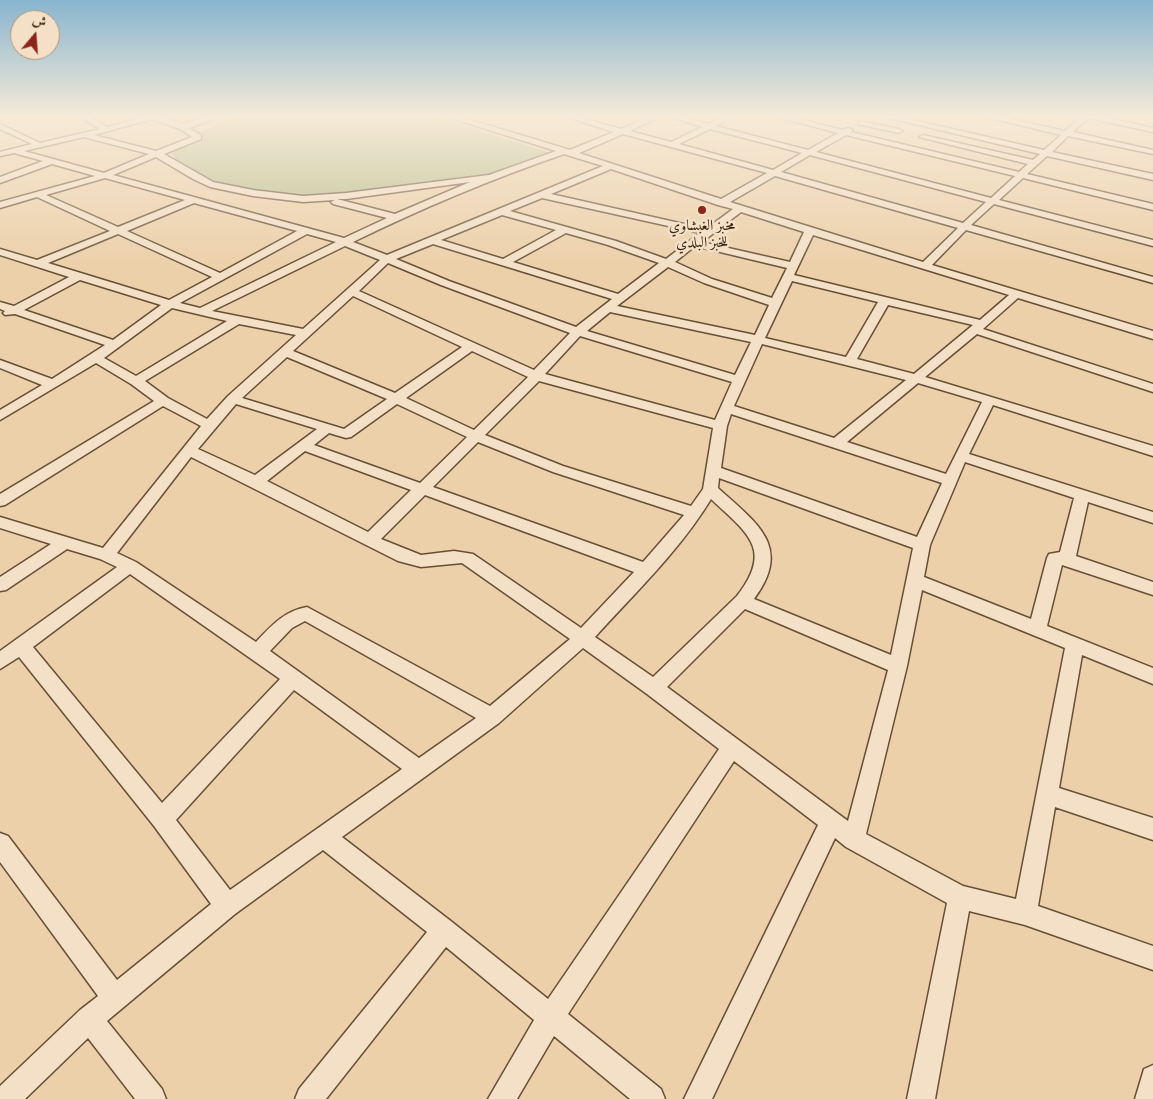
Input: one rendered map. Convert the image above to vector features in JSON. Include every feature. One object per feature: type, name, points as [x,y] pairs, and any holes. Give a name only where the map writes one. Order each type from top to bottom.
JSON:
[{"type":"street","points":[[0,180],[35,167]]},
{"type":"street","points":[[73,167],[343,242],[445,283],[578,332],[739,380]]},
{"type":"street","points":[[0,205],[102,176],[123,167]]},
{"type":"street","points":[[177,167],[192,184]]},
{"type":"street","points":[[200,312],[396,217],[490,177],[520,167]]},
{"type":"street","points":[[106,556],[209,425],[232,399],[387,259],[608,167]]},
{"type":"street","points":[[615,167],[739,209],[1153,335]]},
{"type":"street","points":[[754,167],[1153,280]]},
{"type":"street","points":[[721,203],[786,167]]},
{"type":"street","points":[[867,167],[1153,242]]},
{"type":"street","points":[[986,167],[1153,207]]},
{"type":"street","points":[[925,266],[965,226],[1031,167]]},
{"type":"street","points":[[1110,167],[1153,177]]},
{"type":"street","points":[[169,194],[192,184],[219,186],[285,198],[322,198],[421,188],[490,177]]},
{"type":"street","points":[[37,264],[192,201],[219,186]]},
{"type":"street","points":[[37,194],[117,232],[220,276]]},
{"type":"street","points":[[541,195],[708,232]]},
{"type":"street","points":[[322,198],[396,217]]},
{"type":"street","points":[[264,220],[303,199]]},
{"type":"street","points":[[370,540],[578,332],[620,298],[739,209]]},
{"type":"street","points":[[502,212],[612,242],[668,263],[708,281],[775,303]]},
{"type":"street","points":[[505,262],[566,229]]},
{"type":"street","points":[[0,416],[116,345],[170,304],[304,231]]},
{"type":"street","points":[[6,1099],[114,997],[227,906],[492,717],[583,638],[646,570],[695,513],[711,479],[723,417],[758,338],[810,231]]},
{"type":"street","points":[[430,240],[620,298]]},
{"type":"street","points":[[694,242],[979,327],[1153,388]]},
{"type":"street","points":[[0,252],[78,277],[200,312],[304,333]]},
{"type":"street","points":[[0,317],[78,277]]},
{"type":"street","points":[[350,291],[536,376],[836,444],[950,481]]},
{"type":"street","points":[[836,444],[979,327],[1016,294]]},
{"type":"street","points":[[850,361],[885,300]]},
{"type":"street","points":[[0,305],[116,345]]},
{"type":"street","points":[[608,308],[758,338],[916,378],[1153,451]]},
{"type":"street","points":[[136,381],[237,320]]},
{"type":"street","points":[[232,399],[341,434],[350,433],[395,398],[471,346]]},
{"type":"street","points":[[284,351],[395,398],[476,436],[558,469],[695,513]]},
{"type":"street","points":[[96,358],[136,381],[163,401],[209,425]]},
{"type":"street","points":[[0,364],[52,384]]},
{"type":"street","points":[[0,501],[163,401]]},
{"type":"street","points":[[854,839],[898,666],[922,545],[960,456],[988,401]]},
{"type":"street","points":[[257,482],[326,429]]},
{"type":"street","points":[[304,446],[646,570]]},
{"type":"street","points":[[190,451],[414,560],[425,561],[453,555],[467,558],[654,688],[854,839],[960,897],[1025,913],[1153,958]]},
{"type":"street","points":[[960,456],[1153,518]]},
{"type":"street","points":[[711,479],[922,545]]},
{"type":"street","points":[[654,688],[743,601],[756,584],[762,568],[764,554],[759,539],[711,479]]},
{"type":"street","points":[[1067,559],[1082,495]]},
{"type":"street","points":[[0,522],[65,542],[130,566],[257,652],[418,769]]},
{"type":"street","points":[[0,585],[65,542]]},
{"type":"street","points":[[1037,630],[1054,559],[1067,559],[1153,589]]},
{"type":"street","points":[[0,661],[130,566]]},
{"type":"street","points":[[915,580],[1153,676]]},
{"type":"street","points":[[743,601],[898,666]]},
{"type":"street","points":[[257,652],[292,619],[299,614],[307,614],[492,717]]},
{"type":"street","points":[[1025,913],[1075,645]]},
{"type":"street","points":[[21,646],[162,819],[227,906]]},
{"type":"street","points":[[162,819],[292,678]]},
{"type":"street","points":[[502,1099],[551,1017],[732,747]]},
{"type":"street","points":[[1048,795],[1153,829]]},
{"type":"street","points":[[698,1099],[831,822]]},
{"type":"street","points":[[324,837],[444,930],[651,1099]]},
{"type":"street","points":[[0,844],[114,997]]},
{"type":"street","points":[[922,1099],[960,897]]},
{"type":"street","points":[[309,1099],[444,930]]},
{"type":"street","points":[[89,1019],[152,1099]]},
{"type":"street","points":[[1149,1099],[1153,1078]]},
{"type":"green space","points":[[182,167],[509,167],[487,175],[372,191],[298,197],[205,182]]},
{"type":"place","name":"مخبز الغبشاوي للخبز البلدي","points":[[702,210]]}]
